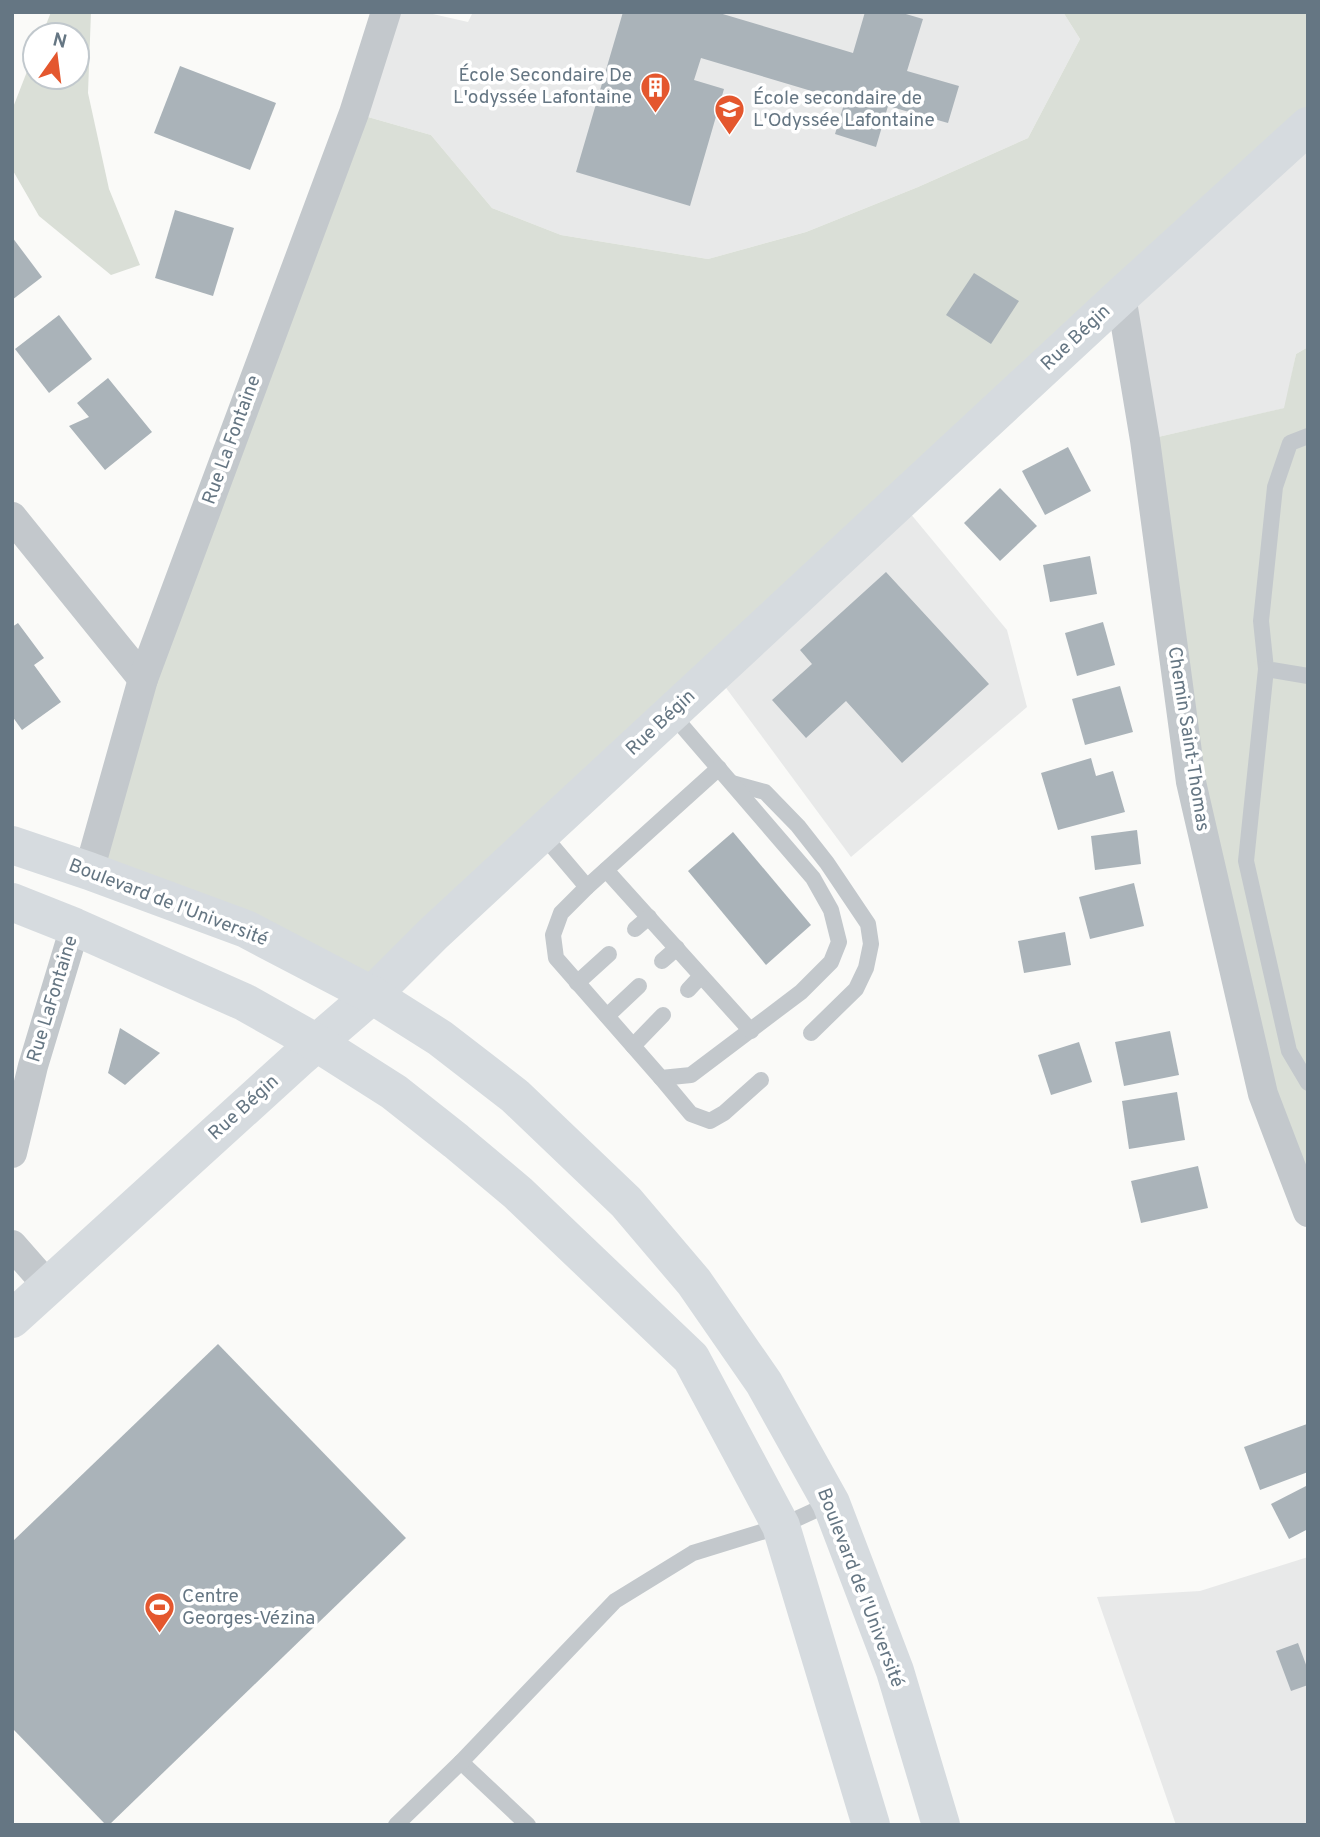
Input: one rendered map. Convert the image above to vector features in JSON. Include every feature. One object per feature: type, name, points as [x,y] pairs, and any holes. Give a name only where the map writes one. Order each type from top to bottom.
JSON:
[{"type":"main road","name":"Rue Bégin","points":[[12,1319],[372,995],[433,934],[671,713],[1308,126]]},
{"type":"main road","name":"Boulevard de l'Université","points":[[12,845],[246,929],[372,995],[440,1038],[515,1096],[626,1202],[694,1282],[764,1382],[831,1503],[895,1671],[941,1825]]},
{"type":"main road","points":[[12,902],[75,926],[244,1002],[317,1043],[394,1093],[518,1193],[691,1358],[781,1525],[871,1825]]},
{"type":"street","name":"Rue La Fontaine","points":[[89,871],[143,679],[354,114],[386,12]]},
{"type":"street","name":"Chemin Saint-Thomas","points":[[1121,296],[1145,440],[1191,782],[1264,1094],[1300,1169],[1308,1212]]},
{"type":"street","points":[[12,517],[143,679]]},
{"type":"street","name":"Rue LaFontaine","points":[[12,1153],[33,1066],[75,926]]},
{"type":"street","points":[[12,1245],[49,1287]]},
{"type":"lane","points":[[1308,436],[1290,443],[1275,487],[1261,621],[1266,669],[1246,862],[1289,1051],[1308,1083]]},
{"type":"lane","points":[[1266,669],[1308,676]]},
{"type":"lane","points":[[661,1078],[691,1075],[751,1031],[801,992],[831,962],[839,942],[831,910],[813,878],[671,713]]},
{"type":"lane","points":[[719,768],[561,913],[553,935],[556,958],[691,1114],[710,1121],[724,1113],[761,1080]]},
{"type":"lane","points":[[732,783],[765,792],[798,826],[827,863],[867,924],[871,944],[866,968],[856,989],[811,1033]]},
{"type":"lane","points":[[542,834],[587,887]]},
{"type":"lane","points":[[607,870],[751,1031]]},
{"type":"lane","points":[[635,929],[649,917]]},
{"type":"lane","points":[[662,961],[677,948]]},
{"type":"lane","points":[[577,983],[610,954]]},
{"type":"lane","points":[[688,990],[701,975]]},
{"type":"lane","points":[[607,1016],[639,986]]},
{"type":"lane","points":[[633,1046],[663,1015]]},
{"type":"lane","points":[[396,1825],[461,1762],[615,1601],[693,1553],[781,1525],[831,1503]]},
{"type":"lane","points":[[461,1762],[528,1825]]},
{"type":"shaded area","points":[[51,12],[91,12],[91,21],[47,21]]},
{"type":"shaded area","name":"École secondaire de L'Odyssée Lafontaine","points":[[386,12],[424,12],[468,22],[473,12],[1063,12],[1080,39],[1028,138],[918,187],[806,232],[708,259],[561,235],[492,208],[431,135],[354,113]]},
{"type":"shaded area","points":[[1063,12],[1308,12],[1308,126],[372,995],[89,871],[354,113],[431,135],[492,208],[561,235],[708,259],[806,232],[918,187],[1028,138],[1080,39]]},
{"type":"shaded area","points":[[21,87],[21,91],[88,91],[109,189],[140,265],[111,275],[39,216],[12,169],[12,110]]},
{"type":"shaded area","points":[[1308,126],[1308,347],[1296,354],[1285,408],[1145,440],[1121,296]]},
{"type":"shaded area","points":[[1308,347],[1308,1212],[1191,782],[1145,440],[1284,408],[1296,354]]},
{"type":"shaded area","points":[[900,501],[1007,630],[1027,707],[851,857],[715,673]]},
{"type":"shaded area","points":[[1308,1557],[1308,1825],[1176,1825],[1097,1597],[1200,1591]]},
{"type":"building","name":"École Secondaire De L'odyssée Lafontaine","points":[[623,12],[716,12],[853,53],[865,12],[899,12],[923,19],[907,71],[959,86],[948,123],[888,106],[876,147],[835,134],[845,101],[701,58],[694,80],[724,89],[690,206],[576,172]]},
{"type":"building","points":[[180,66],[276,103],[250,170],[154,133]]},
{"type":"building","points":[[175,210],[234,228],[213,296],[155,278]]},
{"type":"building","points":[[12,237],[42,277],[12,300]]},
{"type":"building","points":[[974,273],[1019,301],[991,344],[946,315]]},
{"type":"building","points":[[59,315],[92,359],[49,393],[15,349]]},
{"type":"building","points":[[108,378],[152,432],[105,470],[69,426],[89,417],[77,403]]},
{"type":"building","points":[[1068,447],[1091,491],[1045,515],[1022,471]]},
{"type":"building","points":[[1000,488],[1037,526],[1000,561],[964,523]]},
{"type":"building","points":[[1090,556],[1097,594],[1050,602],[1043,565]]},
{"type":"building","points":[[886,572],[989,684],[902,763],[846,701],[806,738],[772,700],[812,664],[800,650]]},
{"type":"building","points":[[1103,622],[1115,665],[1077,676],[1065,633]]},
{"type":"building","points":[[18,623],[44,658],[34,665],[61,702],[22,730],[12,716],[12,627]]},
{"type":"building","points":[[1120,686],[1133,732],[1085,745],[1072,699]]},
{"type":"building","points":[[1091,758],[1096,776],[1113,771],[1125,812],[1058,830],[1041,773]]},
{"type":"building","points":[[1137,830],[1141,864],[1095,870],[1091,836]]},
{"type":"building","points":[[733,832],[811,925],[766,965],[688,871]]},
{"type":"building","points":[[1134,883],[1144,926],[1090,939],[1079,897]]},
{"type":"building","points":[[1065,932],[1071,965],[1024,973],[1018,941]]},
{"type":"building","points":[[120,1028],[160,1053],[125,1085],[108,1073]]},
{"type":"building","points":[[1170,1031],[1179,1075],[1124,1086],[1115,1042]]},
{"type":"building","points":[[1079,1042],[1092,1082],[1051,1095],[1038,1055]]},
{"type":"building","points":[[1177,1092],[1185,1140],[1129,1149],[1122,1101]]},
{"type":"building","points":[[1198,1166],[1208,1208],[1141,1223],[1131,1181]]},
{"type":"building","name":"Centre Georges-Vézina","points":[[218,1344],[406,1538],[106,1825],[12,1728],[12,1542]]},
{"type":"building","points":[[1307,1424],[1308,1472],[1260,1490],[1244,1447]]},
{"type":"building","points":[[1308,1485],[1308,1529],[1289,1539],[1271,1504]]},
{"type":"building","points":[[1298,1643],[1308,1670],[1308,1685],[1291,1691],[1276,1651]]},
{"type":"place","name":"École Secondaire De L'odyssée Lafontaine","points":[[655,114]]},
{"type":"place","name":"École secondaire de L'Odyssée Lafontaine","points":[[730,137]]},
{"type":"place","name":"Centre Georges-Vézina","points":[[159,1635]]}]
